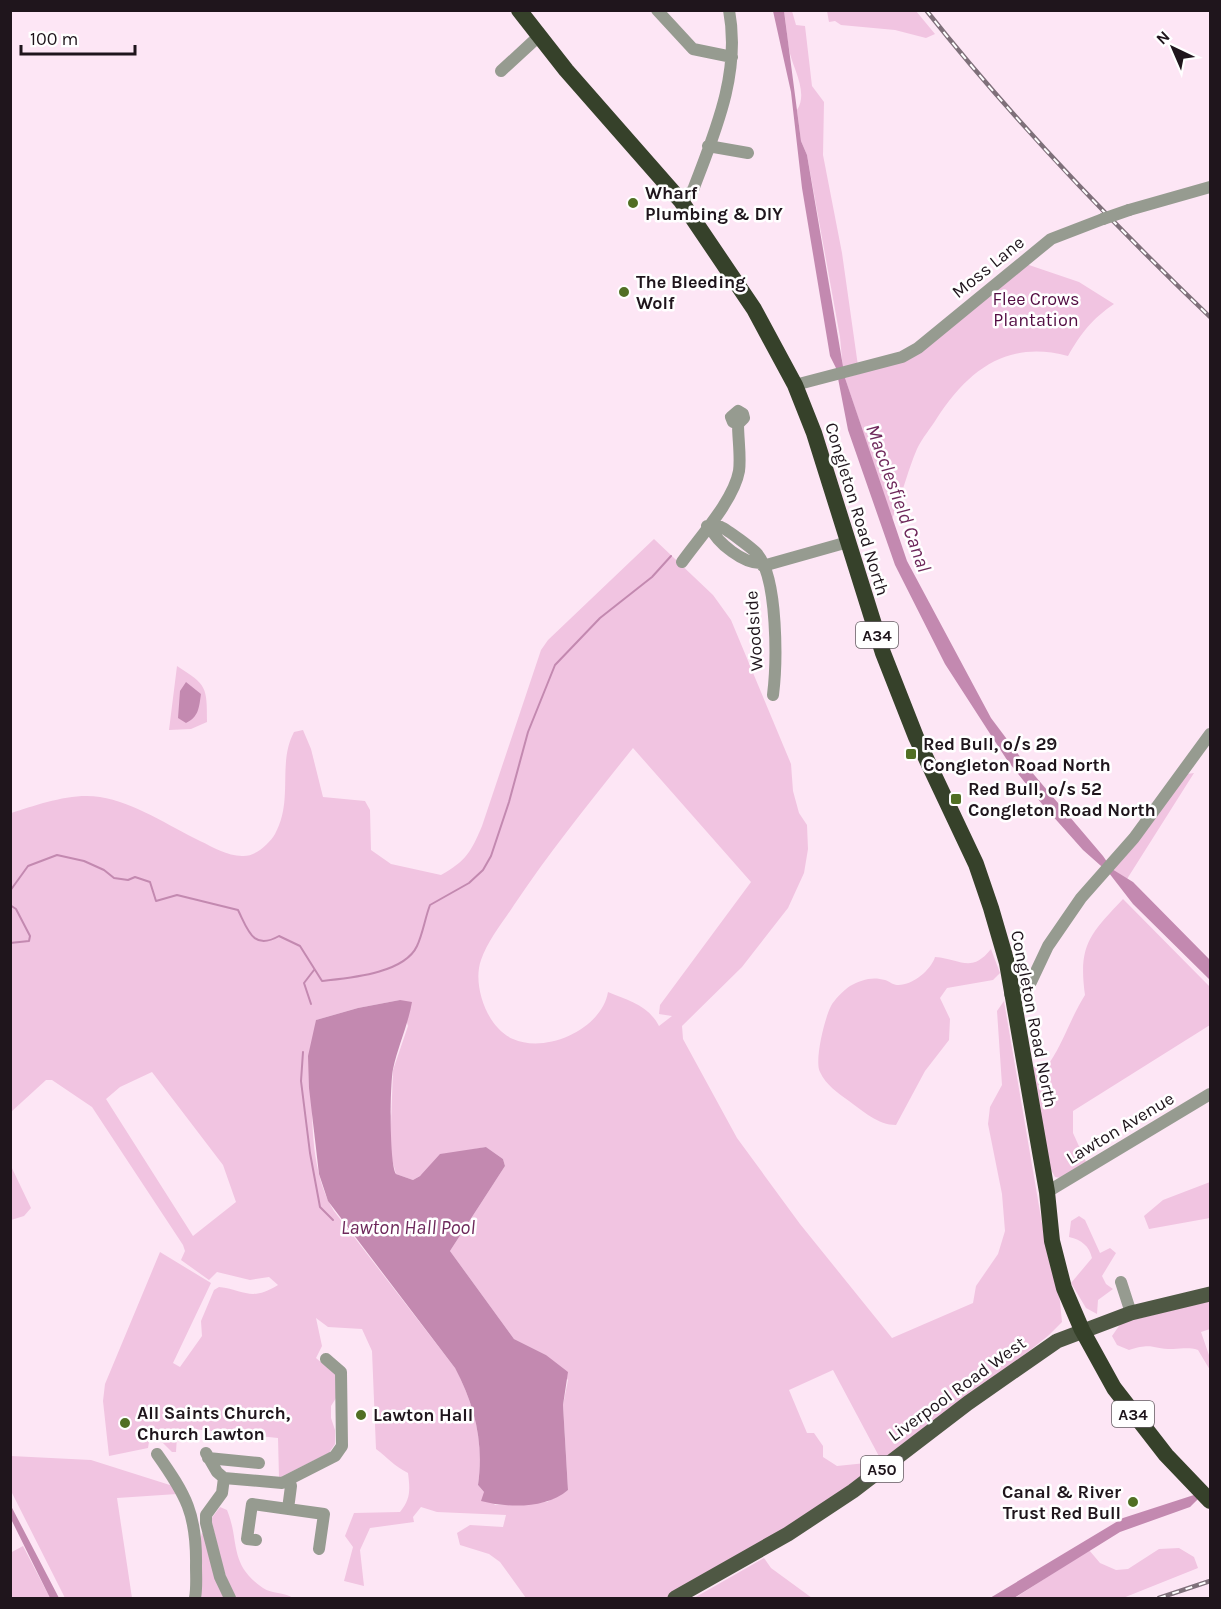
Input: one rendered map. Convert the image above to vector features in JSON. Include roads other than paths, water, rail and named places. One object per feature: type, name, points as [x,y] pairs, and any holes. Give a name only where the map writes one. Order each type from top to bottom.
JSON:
[{"type":"highway","name":"Congleton Road North","points":[[519,10],[681,201],[754,309],[795,386],[814,433],[870,615],[916,737],[976,864],[1006,963],[1047,1192],[1055,1253],[1064,1288],[1082,1330]]},
{"type":"highway","name":"A34","points":[[1082,1330],[1126,1404],[1166,1455],[1210,1501]]},
{"type":"main road","name":"A50","points":[[1082,1330],[1131,1313],[1210,1294]]},
{"type":"main road","name":"Liverpool Road West","points":[[675,1599],[788,1534],[1057,1341],[1082,1330]]},
{"type":"street","points":[[657,10],[693,49],[732,57]]},
{"type":"street","points":[[681,201],[693,190],[727,92],[734,35],[729,10]]},
{"type":"street","points":[[501,71],[539,36]]},
{"type":"street","points":[[708,146],[748,153]]},
{"type":"street","name":"Moss Lane","points":[[795,386],[902,357],[918,348],[1051,239],[1102,219],[1210,187]]},
{"type":"street","points":[[682,562],[726,501],[739,471],[738,424]]},
{"type":"street","points":[[709,527],[721,527],[759,555],[762,564],[848,542]]},
{"type":"street","name":"Woodside","points":[[762,564],[769,581],[774,621],[776,670],[773,695]]},
{"type":"street","points":[[1010,994],[1024,988],[1030,982],[1048,946],[1081,898],[1158,808],[1210,734]]},
{"type":"street","name":"Lawton Avenue","points":[[1047,1192],[1210,1094]]},
{"type":"street","points":[[1121,1282],[1131,1313]]},
{"type":"street","points":[[224,1478],[282,1483],[335,1456],[342,1446],[340,1372],[326,1359]]},
{"type":"street","points":[[157,1454],[186,1496],[195,1531],[195,1599]]},
{"type":"street","points":[[230,1599],[220,1577],[206,1523],[206,1515],[222,1493],[224,1478],[207,1455],[259,1464]]},
{"type":"street","points":[[288,1509],[291,1486],[289,1480]]},
{"type":"street","points":[[256,1540],[247,1539],[252,1504],[324,1514],[319,1549]]},
{"type":"street","points":[[195,1531],[206,1523]]},
{"type":"water","points":[[773,11],[784,11],[801,141],[807,155],[845,378],[907,561],[991,718],[1030,770],[1112,869],[1133,882],[1210,960],[1210,980],[1133,904],[1109,873],[1083,850],[1007,760],[945,664],[895,565],[848,430],[836,368],[830,356],[802,188],[791,92]]},
{"type":"water","points":[[186,682],[201,694],[196,715],[186,723],[178,718],[180,691]]},
{"type":"water","name":"Lawton Hall Pool","points":[[400,1000],[412,1002],[392,1077],[391,1140],[396,1174],[413,1180],[420,1176],[440,1154],[486,1147],[503,1159],[505,1166],[450,1251],[514,1339],[546,1355],[568,1372],[563,1405],[568,1490],[549,1501],[515,1506],[481,1501],[484,1492],[478,1485],[479,1440],[473,1411],[462,1382],[455,1368],[328,1201],[319,1174],[309,1088],[308,1056],[316,1020],[358,1008]]},
{"type":"water","points":[[1197,1494],[1200,1497],[1190,1507],[1120,1532],[1014,1598],[990,1598],[1123,1518]]},
{"type":"water","points":[[10,1504],[59,1598],[50,1598],[11,1519]]},
{"type":"waterway","points":[[10,891],[28,866],[57,855],[84,861],[104,870],[114,878],[128,880],[135,877],[150,882],[156,901],[177,895],[238,910],[252,936],[257,940],[270,940],[279,936],[300,946],[322,981],[374,973],[400,963],[417,946],[430,905],[469,883],[483,870],[491,856],[509,802],[528,732],[555,665],[600,618],[652,577],[671,556]]},
{"type":"waterway","points":[[10,905],[16,909],[30,936],[29,941],[10,943]]},
{"type":"waterway","points":[[311,1004],[304,983],[314,970]]},
{"type":"waterway","points":[[303,1052],[301,1081],[310,1153],[320,1207],[333,1220]]},
{"type":"railway","points":[[926,10],[993,91],[1063,169],[1210,317]]},
{"type":"railway","points":[[1159,1598],[1210,1581]]},
{"type":"place","name":"Wharf Plumbing & DIY","points":[[633,203]]},
{"type":"place","name":"The Bleeding Wolf","points":[[624,292]]},
{"type":"place","name":"Red Bull, o/s 29 Congleton Road North","points":[[911,754]]},
{"type":"place","name":"Red Bull, o/s 52 Congleton Road North","points":[[956,799]]},
{"type":"place","name":"Lawton Hall","points":[[361,1415]]},
{"type":"place","name":"All Saints Church, Church Lawton","points":[[125,1423]]},
{"type":"place","name":"Canal & River Trust Red Bull","points":[[1133,1502]]},
{"type":"park label","name":"Flee Crows Plantation","points":[[1036,309]]},
{"type":"water label","name":"Macclesfield Canal","points":[[899,498]]}]
